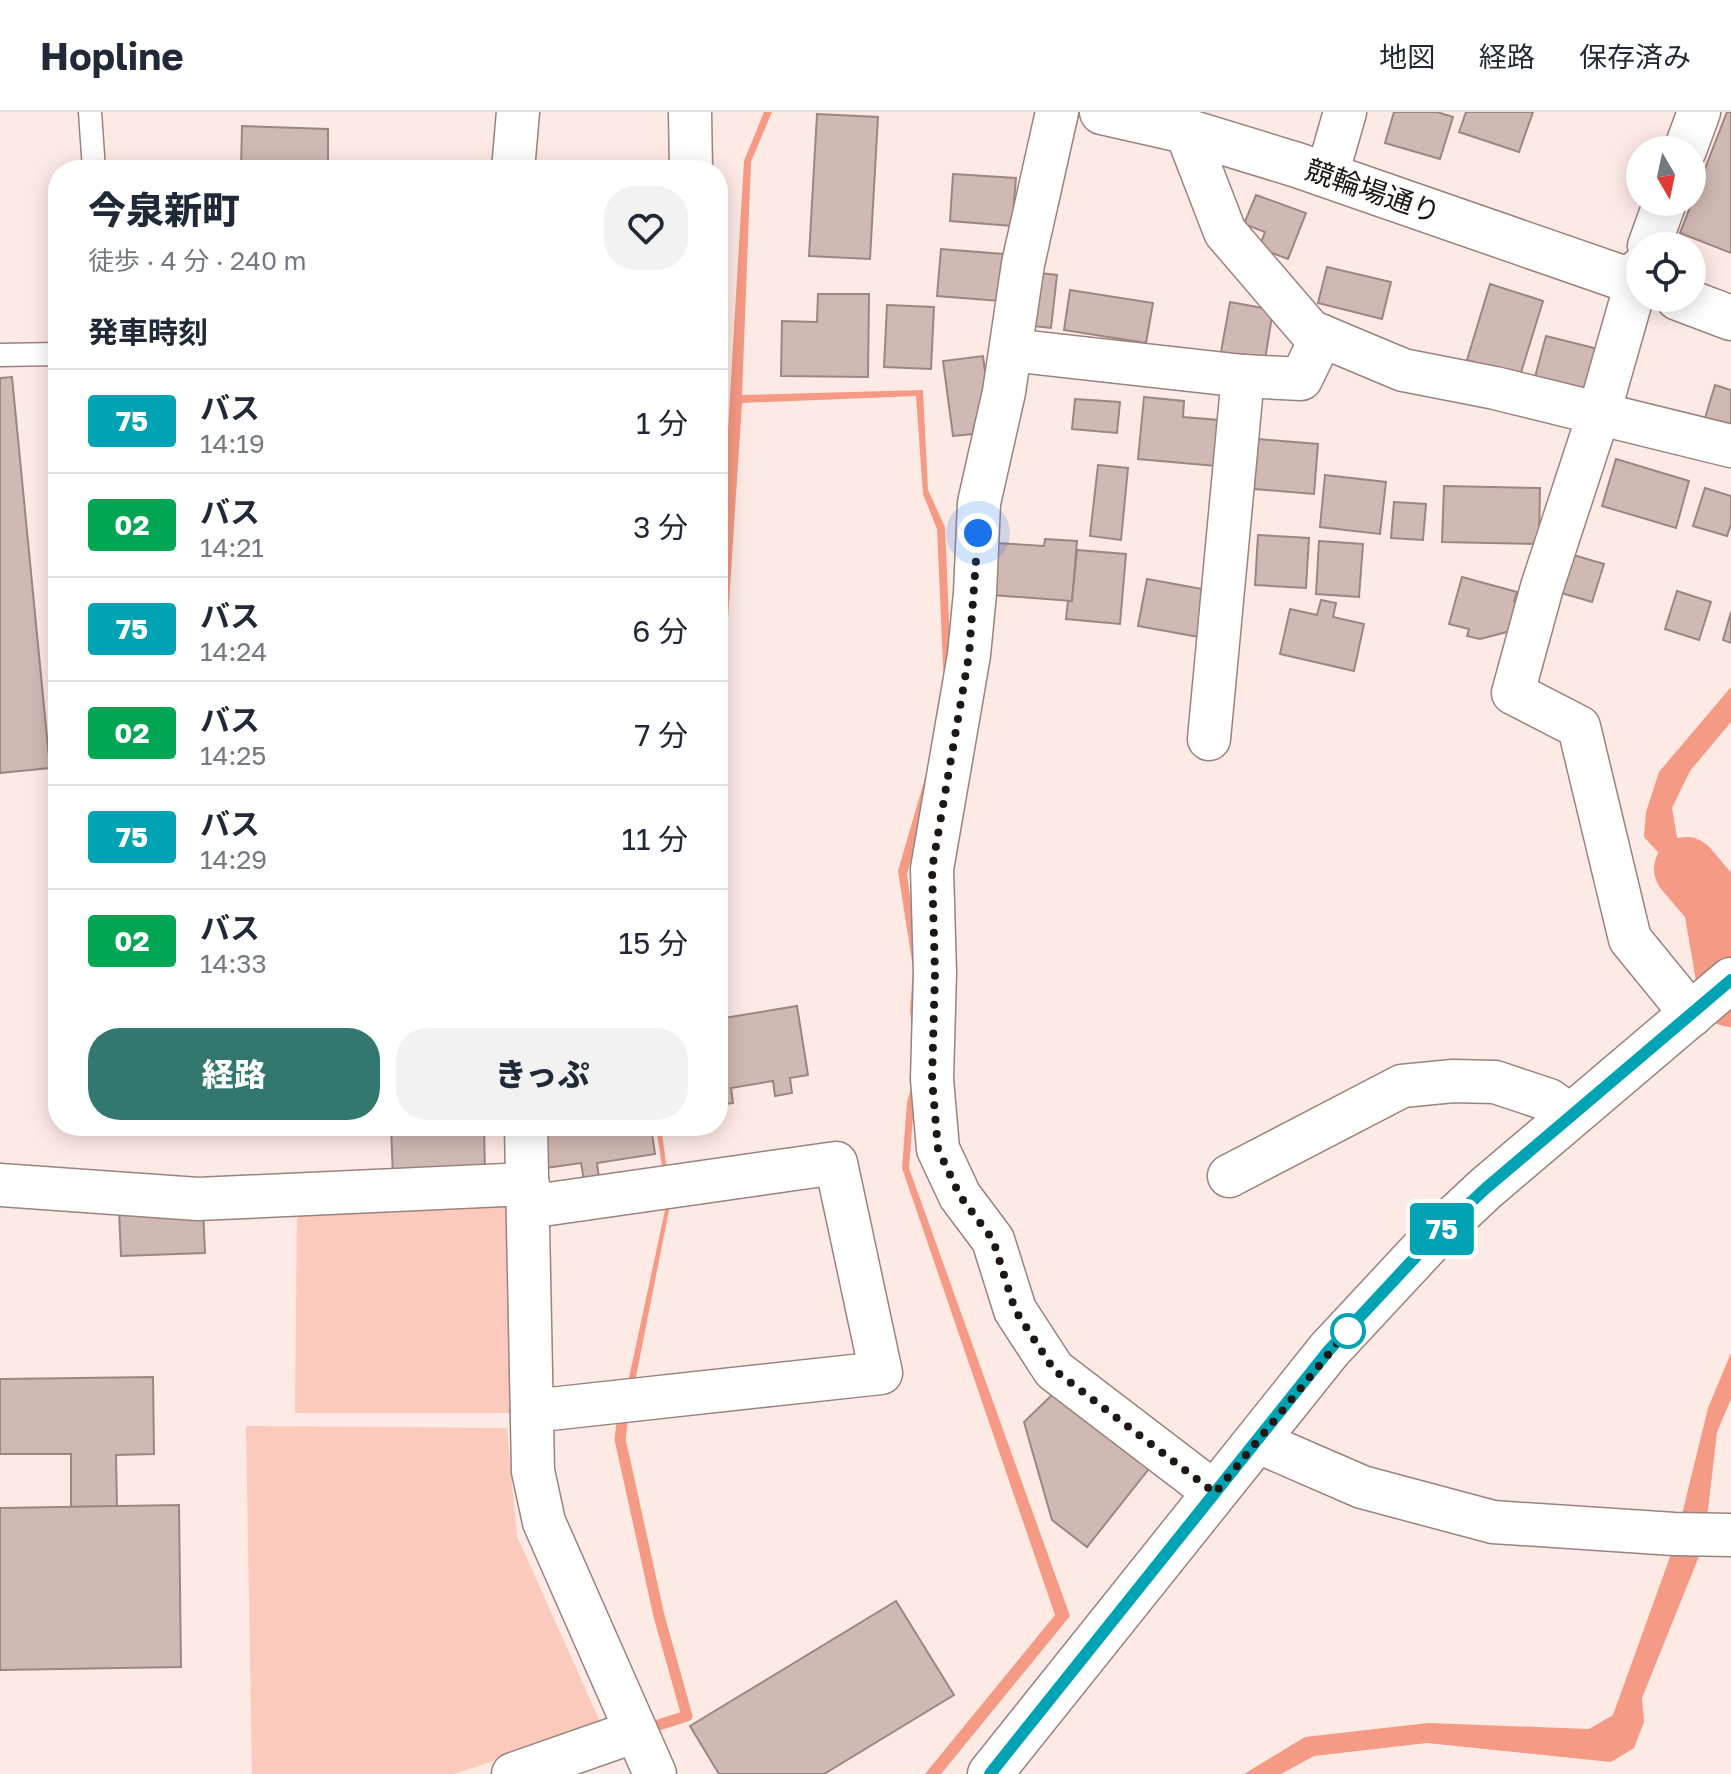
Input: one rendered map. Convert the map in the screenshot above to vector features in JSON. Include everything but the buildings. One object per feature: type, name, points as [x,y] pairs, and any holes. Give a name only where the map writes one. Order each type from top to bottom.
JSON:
[{"type":"main road","name":"競輪場通り","points":[[1102,112],[1186,131],[1626,265]]},
{"type":"main road","points":[[1706,309],[1731,318]]},
{"type":"main road","points":[[990,1774],[1329,1350],[1436,1235],[1731,980]]},
{"type":"street","points":[[514,160],[518,112]]},
{"type":"street","points":[[690,112],[691,160]]},
{"type":"street","points":[[1057,112],[1023,264],[1004,392],[979,503],[969,655],[932,869],[935,973],[932,1079],[938,1149],[960,1196],[993,1240],[1015,1310],[1054,1370],[1215,1493]]},
{"type":"street","points":[[1327,175],[1345,112]]},
{"type":"street","points":[[1690,136],[1699,112]]},
{"type":"street","points":[[1186,131],[1225,232],[1310,331],[1403,370],[1731,446]]},
{"type":"street","points":[[1629,312],[1542,587],[1513,693],[1579,727],[1630,939],[1693,1014]]},
{"type":"street","points":[[1011,350],[1243,376],[1301,379],[1322,336]]},
{"type":"street","points":[[1209,739],[1243,376]]},
{"type":"street","points":[[1229,1176],[1402,1086],[1453,1081],[1495,1082],[1549,1100],[1571,1116]]},
{"type":"street","points":[[526,1136],[533,1471],[544,1522],[655,1774]]},
{"type":"street","points":[[0,1185],[198,1199],[528,1196],[836,1163],[881,1373],[532,1411]]},
{"type":"street","points":[[1256,1441],[1362,1487],[1493,1522],[1731,1535]]},
{"type":"street","points":[[513,1774],[636,1731]]},
{"type":"lane","points":[[90,112],[93,160]]},
{"type":"lane","points":[[0,355],[48,354]]},
{"type":"shaded area","points":[[764,112],[772,112],[751,162],[742,395],[923,390],[928,490],[945,527],[953,712],[907,874],[920,969],[916,1011],[925,1071],[914,1104],[909,1168],[1070,1616],[941,1774],[925,1774],[1055,1615],[902,1168],[907,1102],[917,1068],[910,1011],[913,968],[898,871],[945,709],[937,529],[923,494],[916,396],[742,403],[728,618],[728,430],[744,161]]},
{"type":"shaded area","points":[[1731,687],[1731,722],[1690,771],[1672,808],[1677,837],[1725,901],[1729,938],[1713,953],[1706,905],[1644,837],[1646,812],[1659,772]]},
{"type":"shaded area","points":[[657,1136],[662,1136],[671,1200],[634,1387],[627,1387],[667,1201]]},
{"type":"shaded area","points":[[507,1200],[510,1413],[295,1413],[297,1208]]},
{"type":"shaded area","points":[[1731,1353],[1731,1399],[1717,1432],[1704,1544],[1642,1698],[1644,1722],[1634,1748],[1611,1762],[1427,1743],[1314,1756],[1281,1774],[1244,1774],[1305,1737],[1428,1723],[1589,1729],[1613,1715],[1675,1543],[1708,1408]]},
{"type":"shaded area","points":[[246,1426],[507,1428],[517,1536],[602,1726],[454,1774],[252,1774]]},
{"type":"waterway","points":[[1686,869],[1715,903],[1731,995]]},
{"type":"waterway","points":[[622,1423],[620,1439],[659,1616],[687,1716],[649,1728],[652,1733]]},
{"type":"bus line","name":"75","points":[[990,1774],[1329,1350],[1436,1235],[1485,1189],[1731,980]]},
{"type":"route","points":[[978,533],[969,655],[932,869],[935,973],[932,1079],[938,1149],[960,1196],[993,1240],[1015,1310],[1054,1370],[1215,1493],[1329,1350],[1348,1331]]}]
